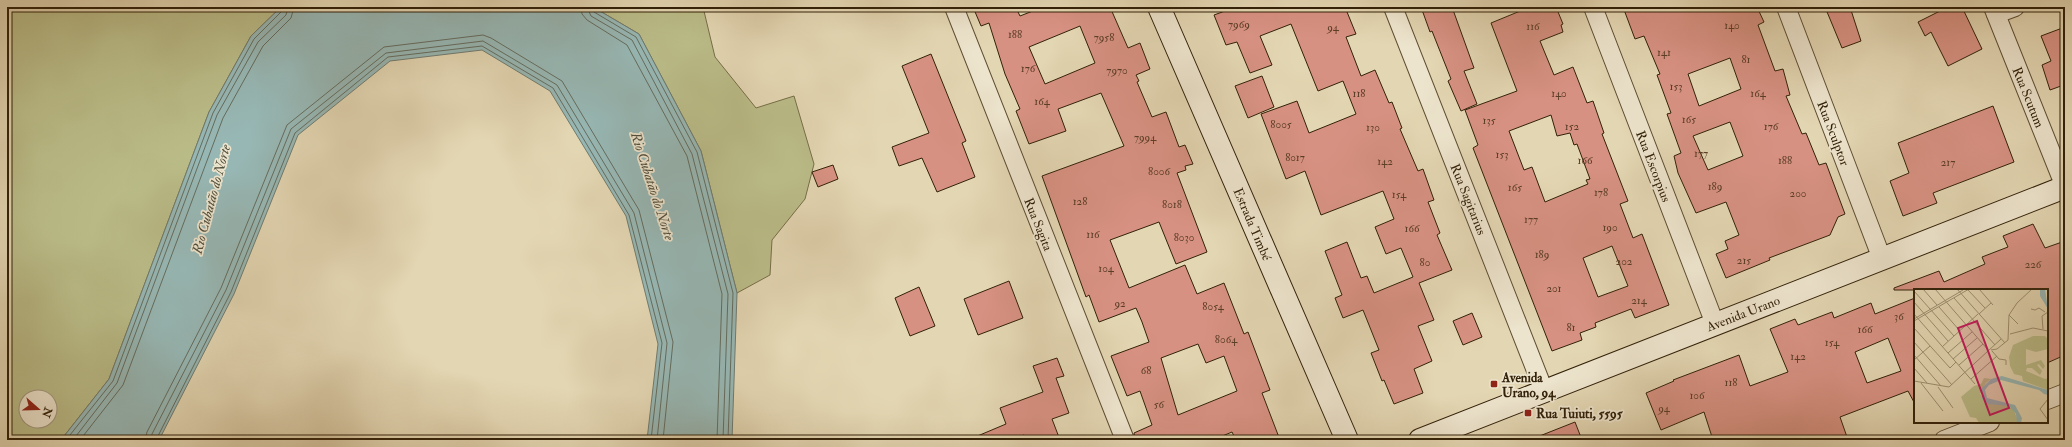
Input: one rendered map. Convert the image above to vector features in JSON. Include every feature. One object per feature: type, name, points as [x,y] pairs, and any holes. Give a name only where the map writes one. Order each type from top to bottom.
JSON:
[{"type":"street","name":"Rua Sagita","points":[[954,7],[1125,440]]},
{"type":"street","name":"Estrada Timbé","points":[[1159,7],[1347,440]]},
{"type":"street","name":"Rua Sagitarius","points":[[1393,7],[1544,391]]},
{"type":"street","name":"Rua Escorpius","points":[[1592,7],[1715,324]]},
{"type":"street","name":"Rua Sculptor","points":[[1786,7],[1882,258]]},
{"type":"street","points":[[1994,11],[2015,7]]},
{"type":"street","name":"Rua Scutum","points":[[1994,11],[2065,187]]},
{"type":"street","name":"Avenida Urano","points":[[1420,440],[2065,187]]},
{"type":"street","points":[[2048,400],[2065,393]]},
{"type":"street","points":[[1944,440],[1987,423]]},
{"type":"green space","points":[[7,7],[281,7],[251,36],[209,112],[109,379],[61,440],[7,440]]},
{"type":"green space","points":[[593,7],[703,7],[715,57],[756,108],[794,96],[814,164],[805,199],[772,240],[770,275],[737,293],[701,151],[639,34]]},
{"type":"water","name":"Rio Cubatão do Norte","points":[[281,7],[593,7],[639,34],[701,151],[737,293],[732,440],[647,440],[658,344],[626,216],[550,91],[482,50],[390,61],[298,135],[234,294],[159,440],[61,440],[109,379],[209,112],[251,36]]},
{"type":"building","points":[[973,7],[1028,7],[1018,12],[1020,16],[1043,7],[1110,7],[1128,48],[1140,43],[1150,69],[1136,75],[1139,81],[1137,82],[1152,117],[1166,112],[1179,147],[1185,145],[1193,164],[1185,166],[1186,170],[1177,173],[1207,252],[1176,264],[1159,222],[1110,240],[1129,288],[1185,265],[1197,294],[1224,283],[1244,334],[1248,332],[1270,390],[1262,393],[1280,440],[1236,440],[1232,432],[1213,440],[1135,440],[1134,433],[1152,425],[1140,391],[1127,396],[1111,356],[1149,342],[1142,322],[1136,308],[1099,322],[1089,295],[1086,297],[1042,176],[1124,146],[1101,93],[1058,109],[1066,131],[1029,144],[1016,111],[1020,109],[1005,74],[989,23],[981,26]],"holes":[[[1080,26],[1095,63],[1045,84],[1029,47]],[[1198,344],[1206,363],[1224,356],[1237,391],[1178,415],[1161,358]]]},
{"type":"building","points":[[1236,7],[1345,7],[1356,34],[1346,37],[1361,76],[1375,70],[1389,103],[1392,102],[1402,128],[1400,129],[1418,171],[1423,169],[1434,200],[1428,202],[1440,233],[1437,235],[1452,270],[1419,283],[1434,320],[1418,326],[1432,361],[1414,369],[1423,393],[1394,404],[1384,380],[1382,381],[1371,353],[1379,350],[1363,310],[1343,318],[1335,298],[1342,295],[1325,251],[1347,242],[1361,278],[1367,276],[1374,293],[1413,277],[1401,248],[1386,254],[1375,227],[1394,219],[1383,191],[1321,215],[1305,171],[1286,179],[1261,114],[1297,101],[1309,133],[1356,114],[1343,81],[1318,91],[1291,24],[1260,36],[1272,65],[1250,73],[1237,42],[1226,45],[1214,15]]},
{"type":"building","points":[[1421,7],[1452,7],[1474,68],[1464,71],[1477,104],[1461,111],[1448,81],[1451,79],[1432,31],[1430,32]]},
{"type":"building","points":[[1530,7],[1556,7],[1563,24],[1561,25],[1563,32],[1540,41],[1554,75],[1573,67],[1587,103],[1593,101],[1604,133],[1602,134],[1628,201],[1620,204],[1633,238],[1642,234],[1669,305],[1635,318],[1631,309],[1595,323],[1596,327],[1580,333],[1582,340],[1552,351],[1473,148],[1478,145],[1465,110],[1517,91],[1491,23]],"holes":[[[1551,115],[1557,136],[1570,133],[1574,145],[1577,144],[1590,179],[1586,180],[1588,184],[1545,202],[1532,167],[1524,170],[1509,131]],[[1612,246],[1628,286],[1598,297],[1583,258]]]},
{"type":"building","points":[[1623,7],[1757,7],[1764,22],[1758,25],[1775,71],[1783,69],[1790,95],[1786,96],[1802,134],[1806,133],[1819,165],[1826,163],[1845,214],[1838,217],[1830,235],[1769,258],[1770,260],[1726,278],[1716,254],[1728,249],[1725,241],[1739,235],[1726,202],[1696,213],[1678,173],[1674,156],[1681,153],[1667,114],[1671,113],[1657,75],[1660,74],[1644,36],[1635,39]],"holes":[[[1730,58],[1741,89],[1699,106],[1688,74]],[[1730,122],[1743,156],[1708,170],[1693,136]]]},
{"type":"building","points":[[1825,7],[1850,7],[1861,41],[1842,48]]},
{"type":"building","points":[[1948,7],[1962,7],[1982,49],[1948,66],[1931,32],[1925,36],[1918,22]]},
{"type":"building","points":[[2065,27],[2064,94],[2061,86],[2050,90],[2042,65],[2051,61],[2041,36]]},
{"type":"building","points":[[931,54],[966,141],[962,143],[975,177],[937,192],[922,158],[899,166],[892,147],[929,133],[902,66]]},
{"type":"building","points":[[1262,76],[1274,107],[1248,118],[1235,86]]},
{"type":"building","points":[[1993,106],[2014,162],[1933,193],[1937,203],[1903,216],[1890,181],[1909,173],[1898,143]]},
{"type":"building","points":[[833,165],[838,179],[818,187],[812,172]]},
{"type":"building","points":[[2033,224],[2045,248],[2065,241],[2065,355],[2048,363],[2048,289],[1894,290],[1894,288],[1939,271],[1944,282],[1985,264],[1982,257],[2008,247],[2003,236]]},
{"type":"building","points":[[1009,281],[1023,318],[978,335],[964,299]]},
{"type":"building","points":[[919,287],[935,326],[910,336],[895,298]]},
{"type":"building","points":[[1914,298],[1914,402],[1908,391],[1840,417],[1847,437],[1838,440],[1713,440],[1704,412],[1661,430],[1646,393],[1674,381],[1673,380],[1739,355],[1750,386],[1788,372],[1770,329],[1795,319],[1798,325],[1832,312],[1834,318],[1871,303],[1875,314]],"holes":[[[1888,338],[1901,371],[1867,383],[1855,352]]]},
{"type":"building","points":[[1472,313],[1482,337],[1463,345],[1453,321]]},
{"type":"building","points":[[1057,358],[1064,376],[1056,378],[1069,413],[1052,419],[1060,440],[1026,440],[1024,435],[1010,440],[968,440],[1006,424],[1000,408],[1043,392],[1033,366]]},
{"type":"building","points":[[1575,422],[1582,440],[1532,440],[1532,439]]},
{"type":"place","name":"Avenida Urano, 94","points":[[1494,384]]},
{"type":"place","name":"Rua Tuiuti, 5595","points":[[1528,413]]}]
